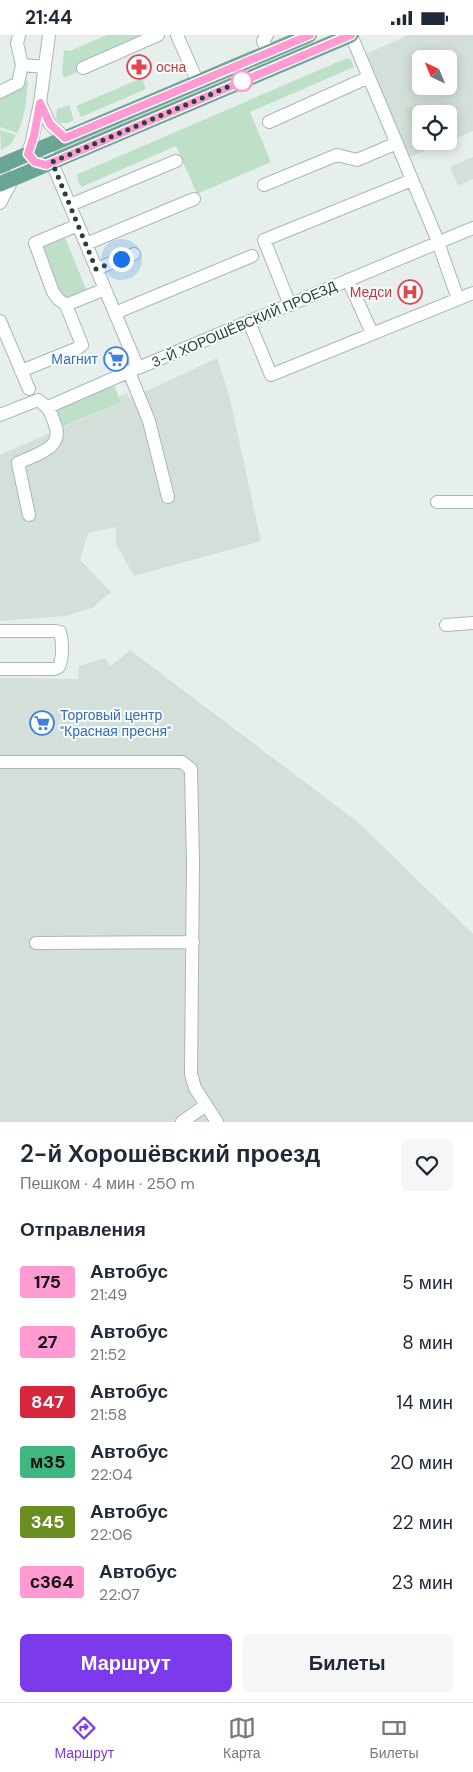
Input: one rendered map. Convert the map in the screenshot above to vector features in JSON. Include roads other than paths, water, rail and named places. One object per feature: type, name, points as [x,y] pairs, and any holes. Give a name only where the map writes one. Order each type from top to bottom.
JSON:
[{"type":"main road","points":[[0,166],[309,35]]},
{"type":"main road","points":[[7,181],[351,35]]},
{"type":"street","points":[[0,92],[18,83],[22,65],[17,43],[19,35]]},
{"type":"street","points":[[0,203],[7,181],[28,154],[34,136],[49,35]]},
{"type":"street","points":[[83,68],[158,35]]},
{"type":"street","points":[[177,35],[198,83]]},
{"type":"street","points":[[267,35],[263,41],[268,53]]},
{"type":"street","points":[[351,35],[438,242],[458,299]]},
{"type":"street","points":[[22,65],[45,67]]},
{"type":"street","points":[[269,122],[369,77]]},
{"type":"street","points":[[40,103],[50,124],[65,138]]},
{"type":"street","points":[[264,185],[337,155],[357,160],[397,143]]},
{"type":"street","name":"3-Й ХОРОШЁВСКИЙ ПРОЕЗД","points":[[45,146],[49,163],[70,205],[115,313],[134,370],[473,228]]},
{"type":"street","points":[[28,154],[35,162],[49,163]]},
{"type":"street","points":[[70,205],[176,161]]},
{"type":"street","points":[[290,305],[264,240],[412,180]]},
{"type":"street","points":[[86,244],[194,199]]},
{"type":"street","points":[[21,371],[82,345],[66,305],[53,292],[35,243],[78,225]]},
{"type":"street","points":[[96,269],[134,253]]},
{"type":"street","points":[[115,313],[252,255]]},
{"type":"street","points":[[348,280],[372,333]]},
{"type":"street","points":[[66,305],[105,289]]},
{"type":"street","points":[[249,322],[270,375],[473,293]]},
{"type":"street","points":[[0,321],[29,389]]},
{"type":"street","points":[[48,407],[134,370],[168,497]]},
{"type":"street","points":[[0,415],[38,400],[48,407],[58,429],[58,439],[52,446],[18,463],[29,515]]},
{"type":"street","points":[[437,502],[473,502]]},
{"type":"street","points":[[446,625],[473,623]]},
{"type":"street","points":[[0,631],[60,632],[62,645],[59,667],[54,669],[0,669]]},
{"type":"street","points":[[0,762],[182,762],[191,769],[193,943],[191,1074],[192,1081],[217,1122]]},
{"type":"street","points":[[36,943],[193,943]]},
{"type":"street","points":[[182,1122],[206,1105]]},
{"type":"place","name":"осна","points":[[139,67]]},
{"type":"place","name":"Медси","points":[[410,292]]},
{"type":"place","name":"Магнит","points":[[116,359]]},
{"type":"place","name":"Торговый центр \"Красная пресня\"","points":[[42,723]]}]
